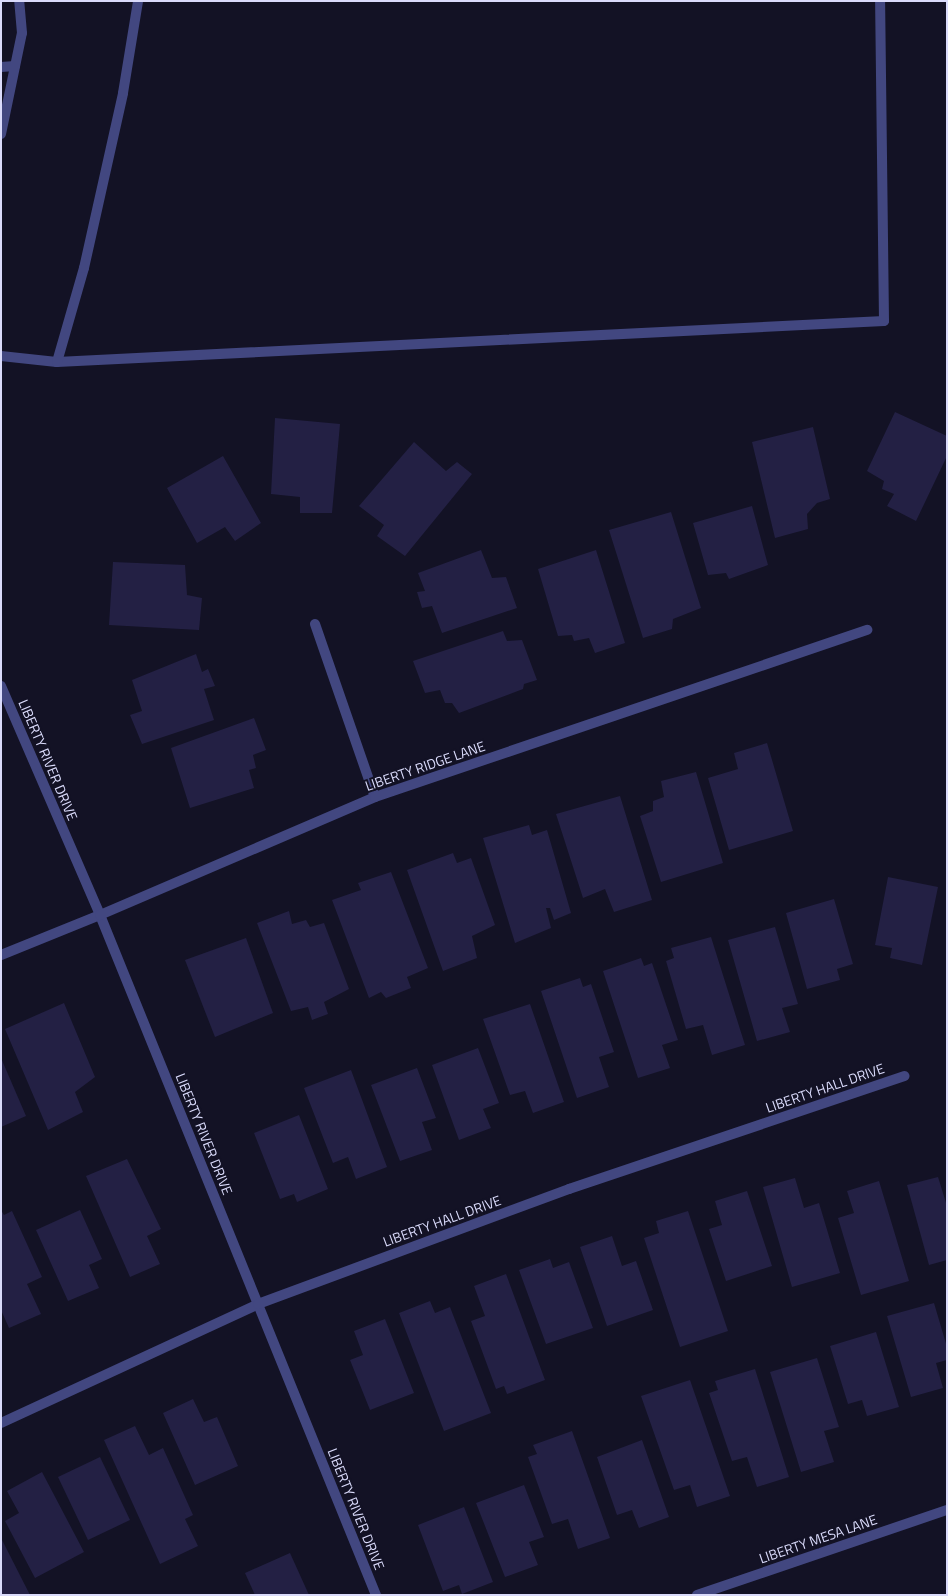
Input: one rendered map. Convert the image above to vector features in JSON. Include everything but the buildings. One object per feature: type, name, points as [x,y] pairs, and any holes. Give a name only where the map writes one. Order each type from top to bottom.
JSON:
[{"type":"street","points":[[1,134],[22,33],[19,1]]},
{"type":"street","points":[[56,362],[84,268],[123,93],[138,1]]},
{"type":"street","points":[[1,356],[56,362],[884,321],[880,1]]},
{"type":"street","points":[[1,67],[15,66]]},
{"type":"street","points":[[315,624],[375,797]]},
{"type":"street","name":"LIBERTY RIDGE LANE","points":[[1,955],[100,915],[375,797],[867,630]]},
{"type":"street","name":"LIBERTY RIVER DRIVE","points":[[1,686],[100,915],[376,1595]]},
{"type":"street","name":"LIBERTY HALL DRIVE","points":[[1,1423],[258,1304],[569,1189],[904,1076]]},
{"type":"street","name":"LIBERTY MESA LANE","points":[[697,1595],[947,1510]]}]
